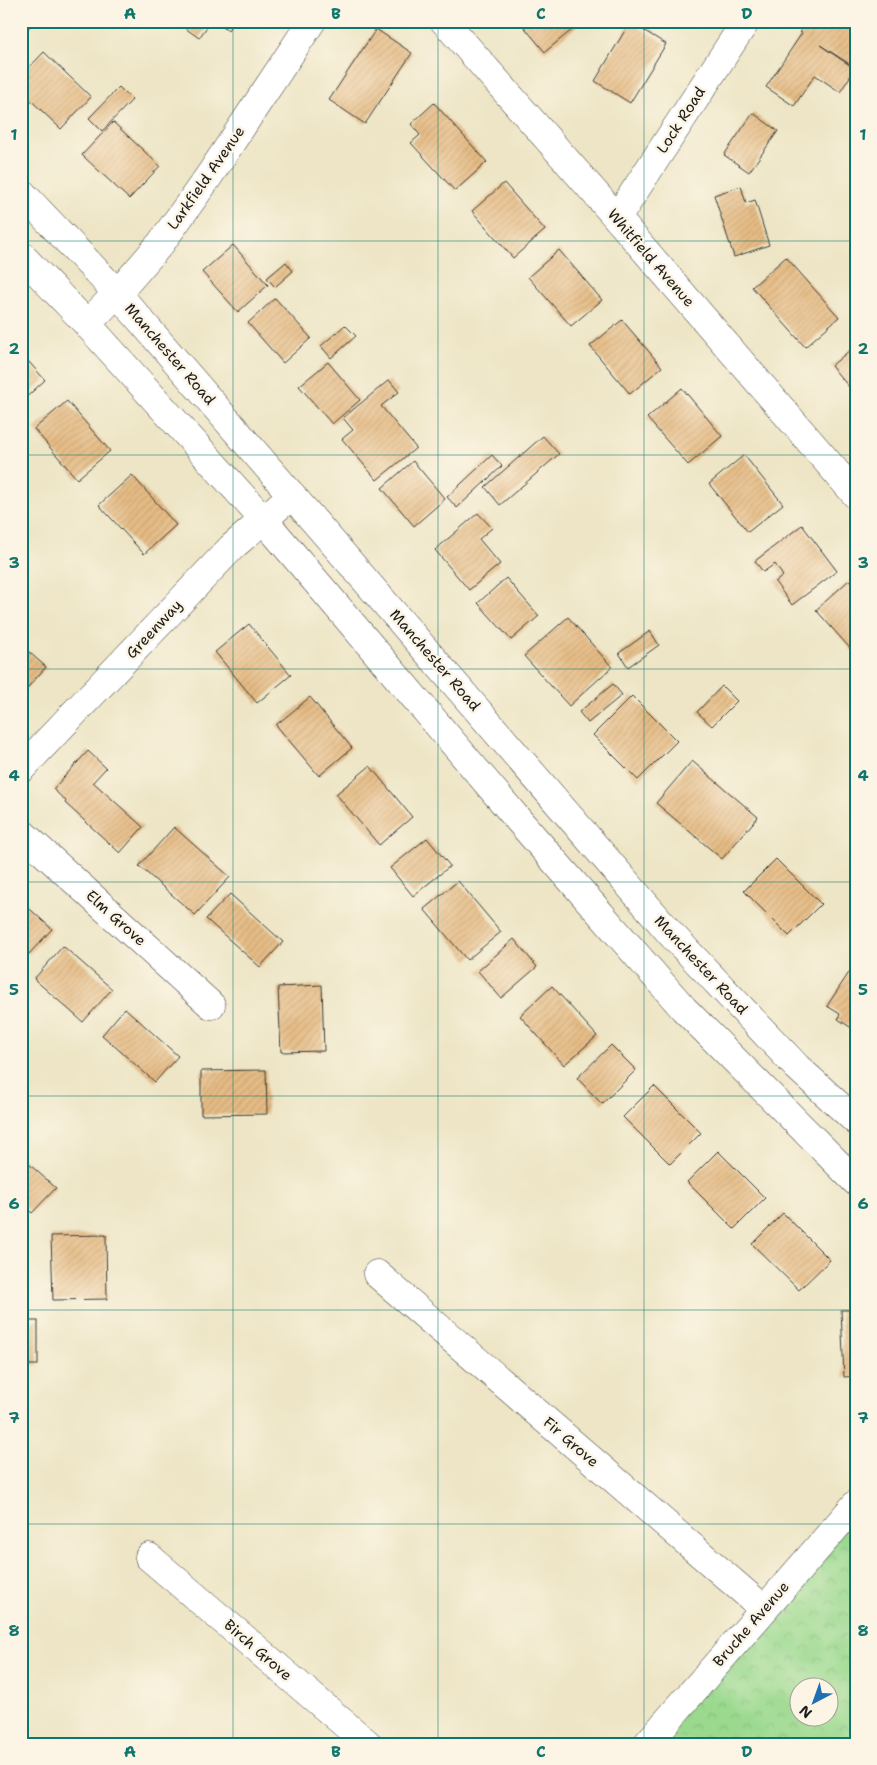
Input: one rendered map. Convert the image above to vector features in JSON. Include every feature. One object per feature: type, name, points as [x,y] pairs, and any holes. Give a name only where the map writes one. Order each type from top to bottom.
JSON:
[{"type":"street","name":"Larkfield Avenue","points":[[87,324],[155,250],[177,221],[312,21]]},
{"type":"street","name":"Whitfield Avenue","points":[[444,21],[856,495]]},
{"type":"street","name":"Lock Road","points":[[617,218],[746,21]]},
{"type":"street","name":"Manchester Road","points":[[21,192],[117,293],[671,934],[797,1067],[856,1121]]},
{"type":"street","points":[[21,255],[87,324],[263,519],[521,823],[684,1009],[856,1182]]},
{"type":"street","name":"Greenway","points":[[21,769],[232,547],[292,495]]},
{"type":"street","name":"Elm Grove","points":[[21,832],[211,1004]]},
{"type":"street","name":"Fir Grove","points":[[377,1274],[764,1609]]},
{"type":"street","name":"Bruche Avenue","points":[[647,1744],[856,1504]]},
{"type":"street","name":"Birch Grove","points":[[149,1557],[368,1744]]},
{"type":"green space","points":[[856,1507],[856,1744],[647,1744]]},
{"type":"building","points":[[21,21],[35,21],[21,36]]},
{"type":"building","points":[[175,21],[205,21],[209,24],[199,38]]},
{"type":"building","points":[[216,21],[234,21],[228,30]]},
{"type":"building","points":[[519,21],[577,21],[579,24],[545,52]]},
{"type":"building","points":[[808,21],[849,21],[846,26],[856,32],[856,68],[820,45],[855,69],[840,92],[815,75],[794,106],[766,87]]},
{"type":"building","points":[[630,22],[666,44],[630,103],[595,81]]},
{"type":"building","points":[[376,29],[412,53],[365,124],[329,100]]},
{"type":"building","points":[[44,52],[91,97],[61,129],[21,91],[21,76]]},
{"type":"building","points":[[119,87],[132,100],[102,131],[89,118]]},
{"type":"building","points":[[434,103],[487,162],[455,191],[411,143],[420,135],[411,124]]},
{"type":"building","points":[[753,113],[778,131],[749,172],[724,155]]},
{"type":"building","points":[[113,122],[160,166],[129,199],[82,155]]},
{"type":"building","points":[[504,183],[545,230],[513,258],[472,211]]},
{"type":"building","points":[[741,186],[746,203],[755,200],[769,245],[734,257],[714,195]]},
{"type":"building","points":[[233,245],[268,285],[238,312],[202,272]]},
{"type":"building","points":[[559,250],[602,300],[571,326],[528,277]]},
{"type":"building","points":[[786,257],[839,317],[805,347],[752,287]]},
{"type":"building","points":[[286,262],[293,271],[275,287],[267,278]]},
{"type":"building","points":[[275,298],[311,338],[283,363],[248,323]]},
{"type":"building","points":[[622,320],[662,367],[630,394],[590,346]]},
{"type":"building","points":[[345,325],[356,336],[331,358],[321,346]]},
{"type":"building","points":[[856,345],[856,395],[831,366]]},
{"type":"building","points":[[21,353],[45,380],[21,402]]},
{"type":"building","points":[[328,362],[360,400],[332,424],[299,386]]},
{"type":"building","points":[[389,380],[399,392],[381,406],[416,448],[377,480],[342,439],[353,430],[343,418]]},
{"type":"building","points":[[682,388],[722,436],[688,465],[647,418]]},
{"type":"building","points":[[67,401],[110,451],[77,479],[34,429]]},
{"type":"building","points":[[543,436],[559,454],[500,505],[485,487]]},
{"type":"building","points":[[492,455],[502,466],[457,508],[447,497]]},
{"type":"building","points":[[744,455],[783,504],[748,532],[709,484]]},
{"type":"building","points":[[413,461],[445,499],[414,526],[382,488]]},
{"type":"building","points":[[132,475],[176,525],[144,554],[99,505]]},
{"type":"building","points":[[478,513],[492,528],[479,539],[500,564],[469,590],[435,550]]},
{"type":"building","points":[[802,525],[837,571],[792,605],[775,582],[783,576],[775,564],[763,572],[755,561]]},
{"type":"building","points":[[506,578],[539,616],[511,640],[478,603]]},
{"type":"building","points":[[849,580],[856,587],[856,655],[816,610]]},
{"type":"building","points":[[568,617],[612,667],[569,706],[524,656]]},
{"type":"building","points":[[249,624],[291,675],[257,703],[215,652]]},
{"type":"building","points":[[650,631],[659,645],[628,667],[619,653]]},
{"type":"building","points":[[21,645],[46,667],[21,695]]},
{"type":"building","points":[[613,684],[622,695],[588,723],[579,712]]},
{"type":"building","points":[[722,686],[737,701],[712,726],[697,712]]},
{"type":"building","points":[[632,696],[677,741],[638,780],[593,735]]},
{"type":"building","points":[[310,697],[352,748],[319,776],[276,725]]},
{"type":"building","points":[[88,751],[106,768],[93,782],[143,827],[120,853],[65,803],[66,801],[53,789]]},
{"type":"building","points":[[692,761],[758,817],[722,859],[656,803]]},
{"type":"building","points":[[370,766],[412,817],[379,845],[336,794]]},
{"type":"building","points":[[174,827],[230,877],[195,915],[139,866]]},
{"type":"building","points":[[427,838],[450,866],[413,896],[390,868]]},
{"type":"building","points":[[776,859],[821,904],[789,936],[744,891]]},
{"type":"building","points":[[458,881],[501,932],[467,960],[424,909]]},
{"type":"building","points":[[230,894],[283,942],[260,967],[206,919]]},
{"type":"building","points":[[21,901],[52,929],[29,954],[21,947]]},
{"type":"building","points":[[514,939],[537,967],[501,998],[478,971]]},
{"type":"building","points":[[63,946],[112,989],[83,1022],[34,979]]},
{"type":"building","points":[[856,962],[856,1031],[838,1019],[840,1014],[827,1006]]},
{"type":"building","points":[[322,985],[324,1051],[281,1052],[278,987]]},
{"type":"building","points":[[552,986],[597,1036],[564,1065],[520,1016]]},
{"type":"building","points":[[125,1008],[178,1056],[155,1082],[102,1035]]},
{"type":"building","points":[[611,1045],[636,1070],[602,1104],[577,1078]]},
{"type":"building","points":[[266,1070],[267,1114],[201,1115],[201,1071]]},
{"type":"building","points":[[654,1086],[701,1133],[670,1164],[623,1117]]},
{"type":"building","points":[[718,1151],[765,1198],[734,1229],[687,1182]]},
{"type":"building","points":[[21,1157],[56,1188],[32,1213],[21,1203]]},
{"type":"building","points":[[783,1213],[830,1260],[799,1290],[752,1244]]},
{"type":"building","points":[[106,1235],[107,1299],[53,1300],[51,1236]]},
{"type":"building","points":[[841,1310],[856,1310],[856,1376],[844,1377]]},
{"type":"building","points":[[21,1321],[38,1321],[38,1365],[21,1365]]}]
